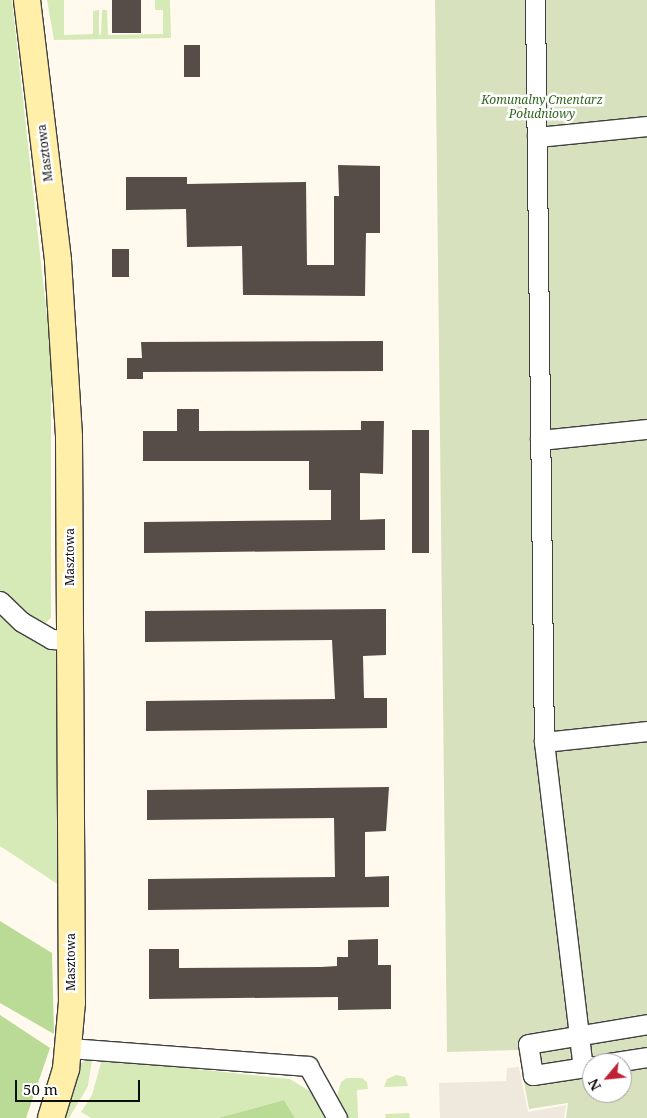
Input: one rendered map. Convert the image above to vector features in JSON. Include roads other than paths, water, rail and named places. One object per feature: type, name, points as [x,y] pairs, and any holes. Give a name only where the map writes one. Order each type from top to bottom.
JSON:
[{"type":"street","name":"Masztowa","points":[[27,0],[64,330],[69,437],[69,1048],[52,1116]]},
{"type":"street","points":[[535,0],[544,742],[578,1036],[584,1053]]},
{"type":"street","points":[[537,137],[647,126]]},
{"type":"street","points":[[540,440],[647,428]]},
{"type":"street","points":[[0,601],[22,622],[51,639],[70,640]]},
{"type":"street","points":[[544,742],[647,731]]},
{"type":"street","points":[[582,1067],[533,1075],[528,1044],[647,1024]]},
{"type":"street","points":[[69,1048],[308,1066],[337,1118]]},
{"type":"street","points":[[632,1059],[647,1057]]},
{"type":"park label","name":"Komunalny Cmentarz Południowy","points":[[542,107]]}]
